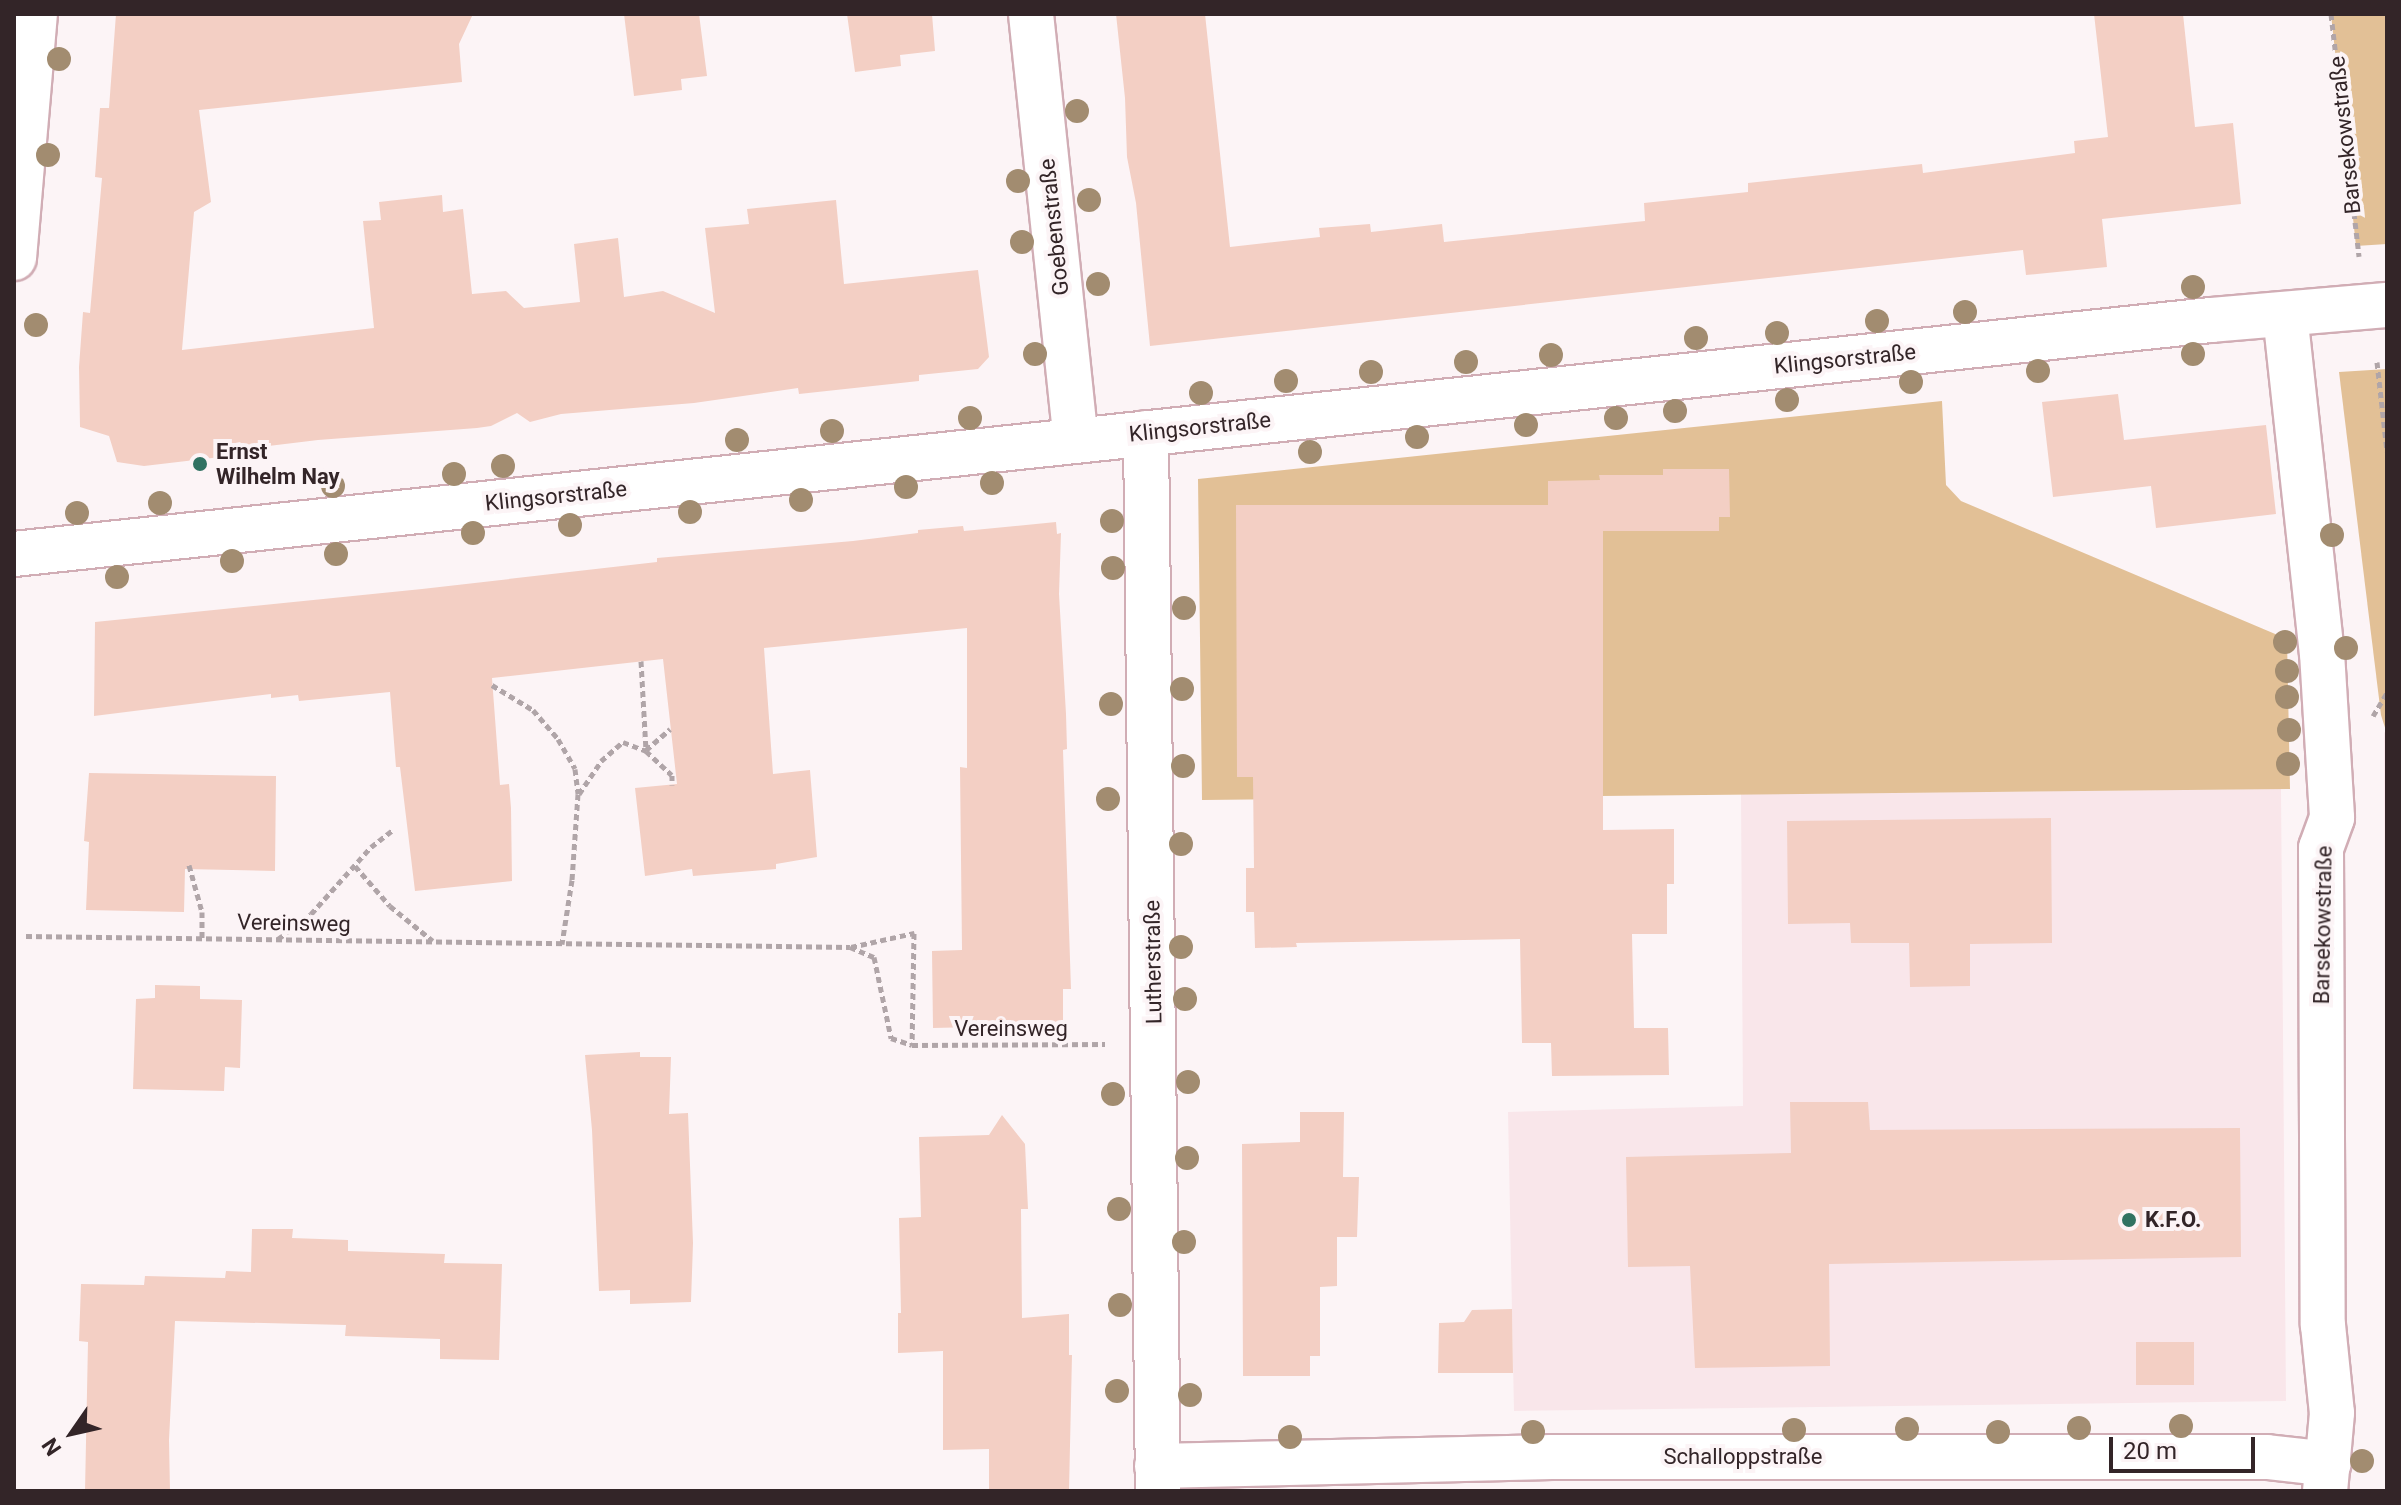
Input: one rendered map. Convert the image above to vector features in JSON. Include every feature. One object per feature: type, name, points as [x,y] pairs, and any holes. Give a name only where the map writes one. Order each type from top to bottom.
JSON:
[{"type":"street","points":[[14,258],[35,14]]},
{"type":"street","name":"Goebenstraße","points":[[1031,14],[1076,440]]},
{"type":"street","name":"Klingsorstraße","points":[[14,554],[1076,440],[2387,305]]},
{"type":"street","name":"Barsekowstraße","points":[[2285,314],[2322,653],[2332,818],[2321,848],[2323,1325],[2332,1413],[2327,1478]]},
{"type":"street","name":"Lutherstraße","points":[[1146,433],[1158,1478]]},
{"type":"street","name":"Schalloppstraße","points":[[1158,1478],[1552,1457],[2267,1457],[2327,1478]]},
{"type":"path","name":"Barsekowstraße","points":[[2331,14],[2359,256]]},
{"type":"path","points":[[2377,362],[2387,451]]},
{"type":"path","points":[[641,661],[646,751]]},
{"type":"path","points":[[492,685],[533,710],[558,739],[575,769],[578,794],[572,880],[562,944]]},
{"type":"path","points":[[2372,719],[2387,693]]},
{"type":"path","points":[[646,751],[670,729]]},
{"type":"path","points":[[578,794],[601,761],[623,742],[646,751],[672,775],[672,785]]},
{"type":"path","points":[[277,939],[311,914],[371,847],[393,830]]},
{"type":"path","points":[[189,865],[202,912],[202,938]]},
{"type":"path","points":[[355,866],[390,906],[434,942]]},
{"type":"path","name":"Vereinsweg","points":[[26,936],[850,947],[914,933],[912,1045],[1110,1044]]},
{"type":"path","points":[[850,947],[874,957],[891,1038],[912,1045]]},
{"type":"shaded area","points":[[2331,14],[2387,14],[2387,244],[2356,246]]},
{"type":"shaded area","points":[[2387,369],[2387,734],[2381,715],[2339,372]]},
{"type":"shaded area","points":[[1942,401],[1946,485],[1961,501],[2287,639],[2290,789],[1202,800],[1198,479]]},
{"type":"shaded area","points":[[2384,732],[2387,734],[2387,1396],[2386,1395]]},
{"type":"shaded area","points":[[2281,789],[2286,1401],[1514,1411],[1508,1112],[1743,1106],[1741,794]]},
{"type":"building","points":[[116,14],[473,14],[459,44],[462,82],[199,110],[211,202],[194,212],[182,350],[374,328],[363,221],[381,220],[379,202],[442,195],[443,212],[463,209],[472,294],[506,291],[524,308],[580,302],[574,244],[618,238],[624,297],[663,291],[715,313],[705,228],[749,224],[747,209],[836,200],[844,284],[978,270],[989,357],[978,369],[919,375],[919,381],[799,394],[798,388],[694,403],[561,414],[530,422],[517,413],[491,426],[477,428],[318,440],[228,451],[229,456],[144,466],[117,462],[109,436],[80,427],[79,367],[83,312],[90,313],[102,178],[95,177],[100,108],[109,108]]},
{"type":"building","points":[[624,14],[699,14],[707,76],[681,79],[682,90],[634,96]]},
{"type":"building","points":[[847,14],[932,14],[935,51],[900,55],[901,66],[855,72]]},
{"type":"building","points":[[1116,14],[1205,14],[1230,247],[1320,237],[1319,228],[1370,224],[1371,232],[1442,224],[1444,242],[1645,221],[1644,203],[1748,192],[1748,183],[1922,164],[1923,173],[2075,153],[2074,141],[2108,137],[2094,14],[2183,14],[2195,127],[2233,123],[2241,204],[2102,219],[2107,267],[2026,275],[2023,250],[1150,346],[1136,203],[1127,157],[1125,98]]},
{"type":"building","points":[[2118,394],[2124,440],[2266,425],[2276,514],[2156,528],[2151,486],[2053,497],[2042,402]]},
{"type":"building","points":[[1663,469],[1729,469],[1730,517],[1719,517],[1719,531],[1603,531],[1603,830],[1674,829],[1674,884],[1667,884],[1667,934],[1632,934],[1634,1028],[1668,1028],[1669,1075],[1552,1076],[1551,1043],[1522,1043],[1520,939],[1296,943],[1297,947],[1255,948],[1254,912],[1246,912],[1246,868],[1254,868],[1253,777],[1237,777],[1236,505],[1548,505],[1548,481],[1600,480],[1599,475],[1663,475]]},
{"type":"building","points":[[1056,522],[1057,534],[1061,533],[1059,594],[1066,714],[1067,749],[1063,750],[1071,989],[1063,989],[1063,1025],[933,1028],[932,951],[962,950],[960,767],[967,768],[967,628],[764,648],[773,774],[810,770],[817,857],[776,864],[776,869],[693,876],[692,869],[645,876],[635,788],[677,784],[663,659],[492,678],[500,785],[509,784],[512,881],[415,891],[400,767],[396,767],[390,692],[299,701],[298,695],[271,698],[271,694],[94,716],[95,622],[422,589],[657,562],[657,558],[853,541],[918,533],[918,530],[963,526],[964,531]]},
{"type":"building","points":[[89,773],[276,776],[275,871],[185,869],[184,912],[86,910],[89,842],[84,841]]},
{"type":"building","points":[[2051,818],[2052,943],[1970,944],[1970,986],[1910,987],[1909,943],[1851,943],[1850,923],[1788,924],[1787,821]]},
{"type":"building","points":[[155,985],[200,986],[200,999],[242,1000],[240,1068],[225,1067],[224,1091],[133,1089],[136,999],[155,998]]},
{"type":"building","points":[[640,1052],[640,1057],[671,1057],[669,1114],[688,1113],[693,1243],[691,1302],[630,1304],[630,1290],[599,1291],[592,1130],[585,1055]]},
{"type":"building","points":[[1790,1102],[1868,1102],[1870,1130],[2240,1128],[2241,1257],[1829,1264],[1830,1366],[1695,1368],[1690,1266],[1628,1267],[1626,1157],[1791,1153]]},
{"type":"building","points":[[1300,1112],[1344,1112],[1343,1177],[1359,1177],[1357,1237],[1337,1237],[1337,1286],[1320,1287],[1320,1356],[1310,1356],[1310,1376],[1243,1376],[1242,1144],[1300,1142]]},
{"type":"building","points":[[1002,1115],[1025,1144],[1028,1209],[1021,1209],[1022,1318],[1069,1314],[1069,1355],[1072,1355],[1069,1491],[989,1491],[989,1449],[943,1450],[943,1351],[898,1353],[898,1313],[901,1313],[899,1218],[921,1217],[919,1137],[989,1135]]},
{"type":"building","points":[[252,1229],[293,1229],[292,1238],[348,1240],[348,1251],[445,1254],[444,1263],[502,1264],[499,1360],[440,1359],[440,1339],[345,1336],[346,1325],[175,1321],[169,1440],[170,1491],[85,1491],[88,1342],[79,1341],[81,1284],[144,1285],[145,1276],[225,1278],[226,1271],[251,1272]]},
{"type":"building","points":[[1512,1309],[1513,1373],[1438,1373],[1439,1323],[1464,1322],[1472,1310]]},
{"type":"building","points":[[2136,1342],[2194,1342],[2194,1385],[2136,1385]]},
{"type":"place","name":"Ernst Wilhelm Nay","points":[[200,464]]},
{"type":"place","name":"K.F.O.","points":[[2129,1220]]}]
